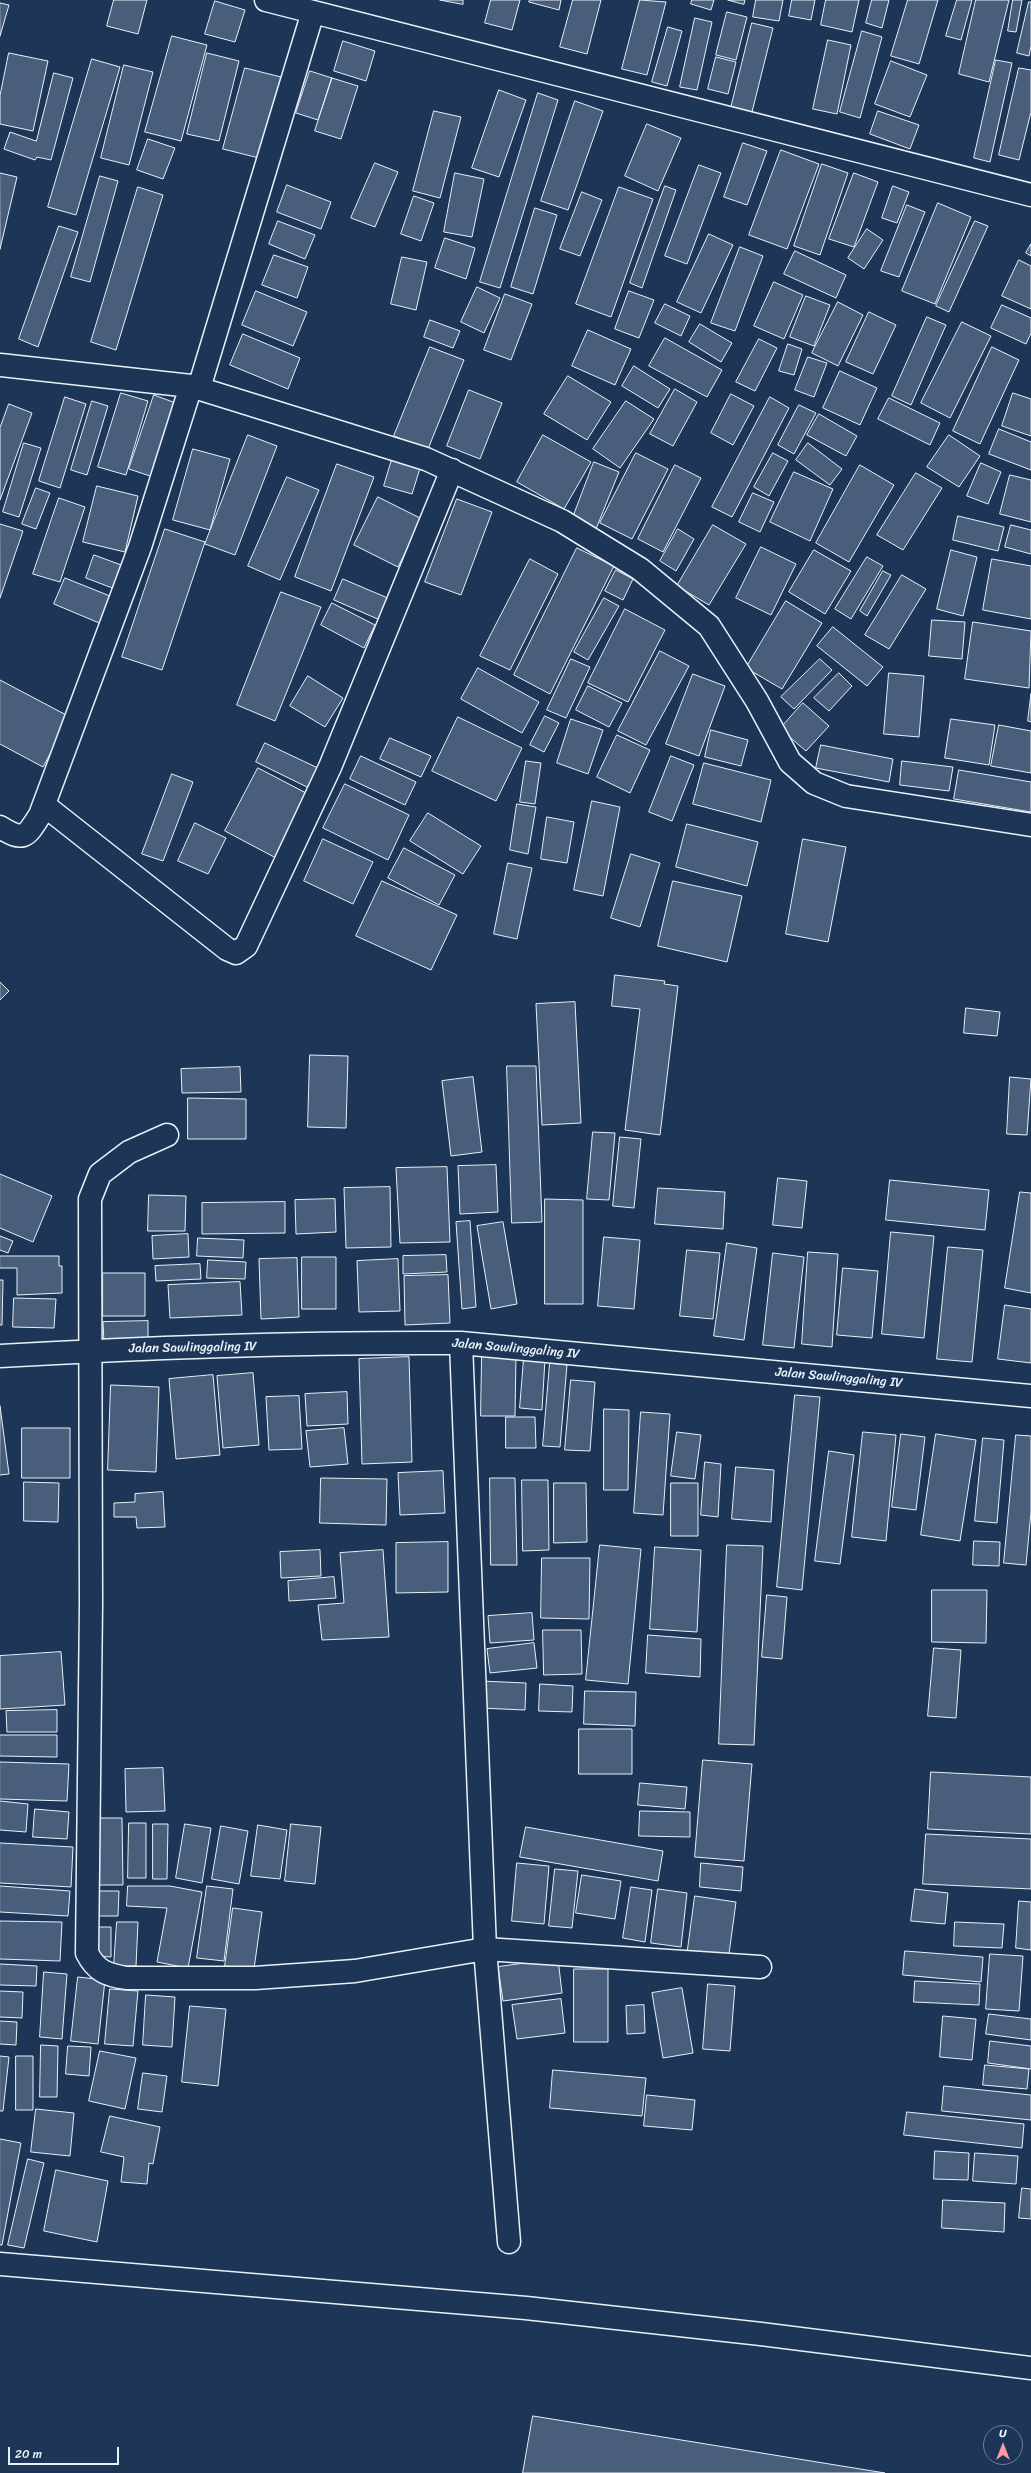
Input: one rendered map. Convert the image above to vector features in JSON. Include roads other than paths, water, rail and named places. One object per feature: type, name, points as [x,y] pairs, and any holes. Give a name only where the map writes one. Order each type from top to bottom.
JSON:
[{"type":"street","points":[[266,0],[1031,194]]},
{"type":"street","points":[[0,827],[14,836],[22,837],[28,834],[42,810],[140,547],[195,387],[313,12]]},
{"type":"street","points":[[0,365],[195,387],[426,459],[452,470],[562,521],[640,569],[709,626],[757,701],[790,762],[814,783],[846,796],[1031,825]]},
{"type":"street","points":[[42,810],[227,949],[236,953],[242,951],[246,946],[330,768],[452,470]]},
{"type":"street","points":[[167,1135],[129,1152],[100,1174],[90,1199],[87,1953],[94,1966],[108,1975],[126,1978],[255,1978],[354,1971],[485,1949],[760,1967]]},
{"type":"street","name":"Jalan Sawlinggaling IV","points":[[0,1356],[90,1350],[398,1342],[461,1343],[1031,1396]]},
{"type":"street","points":[[461,1343],[485,1949],[509,2242]]},
{"type":"street","points":[[0,2264],[526,2308],[761,2334],[1031,2368]]}]
